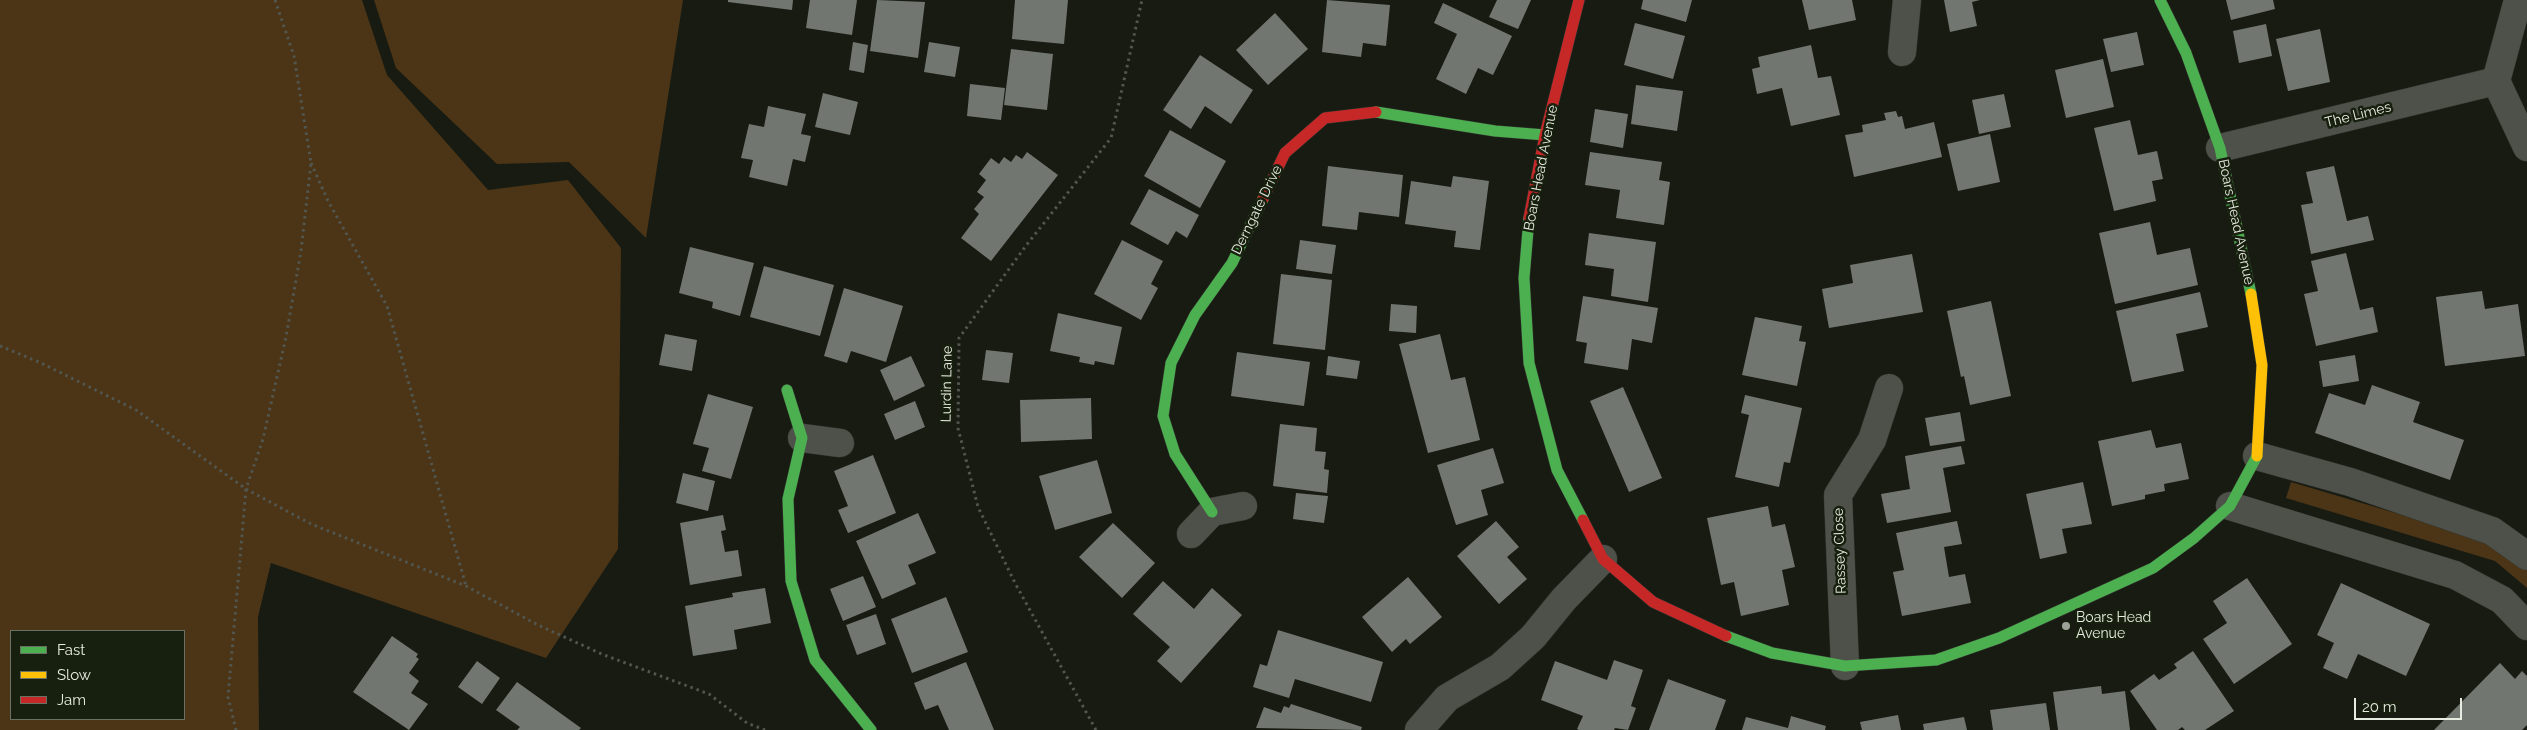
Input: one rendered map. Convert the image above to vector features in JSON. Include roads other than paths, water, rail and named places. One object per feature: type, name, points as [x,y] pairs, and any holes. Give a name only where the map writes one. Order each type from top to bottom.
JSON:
[{"type":"street","name":"Boars Head Avenue","points":[[1579,0],[1545,136],[1530,210],[1524,278],[1529,363],[1557,470],[1603,559],[1653,602],[1719,633],[1772,653],[1845,666],[1936,660],[1999,638],[2153,568],[2194,538],[2230,506],[2257,456],[2262,366],[2252,297],[2220,148],[2186,53],[2160,0]]},
{"type":"street","points":[[1902,52],[1906,0]]},
{"type":"street","points":[[2518,0],[2496,81],[2527,147]]},
{"type":"street","name":"The Limes","points":[[2220,148],[2496,81]]},
{"type":"street","name":"Derngate Drive","points":[[1212,512],[1174,454],[1164,416],[1171,363],[1196,315],[1232,263],[1284,153],[1325,118],[1371,111],[1495,131],[1545,136]]},
{"type":"street","name":"Rassey Close","points":[[1845,666],[1838,495],[1872,440],[1889,388]]},
{"type":"street","points":[[787,390],[802,438],[788,499],[791,581],[815,660],[871,730]]},
{"type":"street","points":[[802,438],[840,443]]},
{"type":"street","points":[[2257,456],[2350,482],[2492,530],[2527,556]]},
{"type":"street","points":[[1190,534],[1212,512],[1243,506]]},
{"type":"street","points":[[2230,506],[2455,575],[2502,600],[2527,626]]},
{"type":"street","points":[[1419,730],[1447,698],[1500,667],[1533,637],[1564,599],[1603,559]]},
{"type":"place","name":"Boars Head Avenue","points":[[2066,626]]}]
